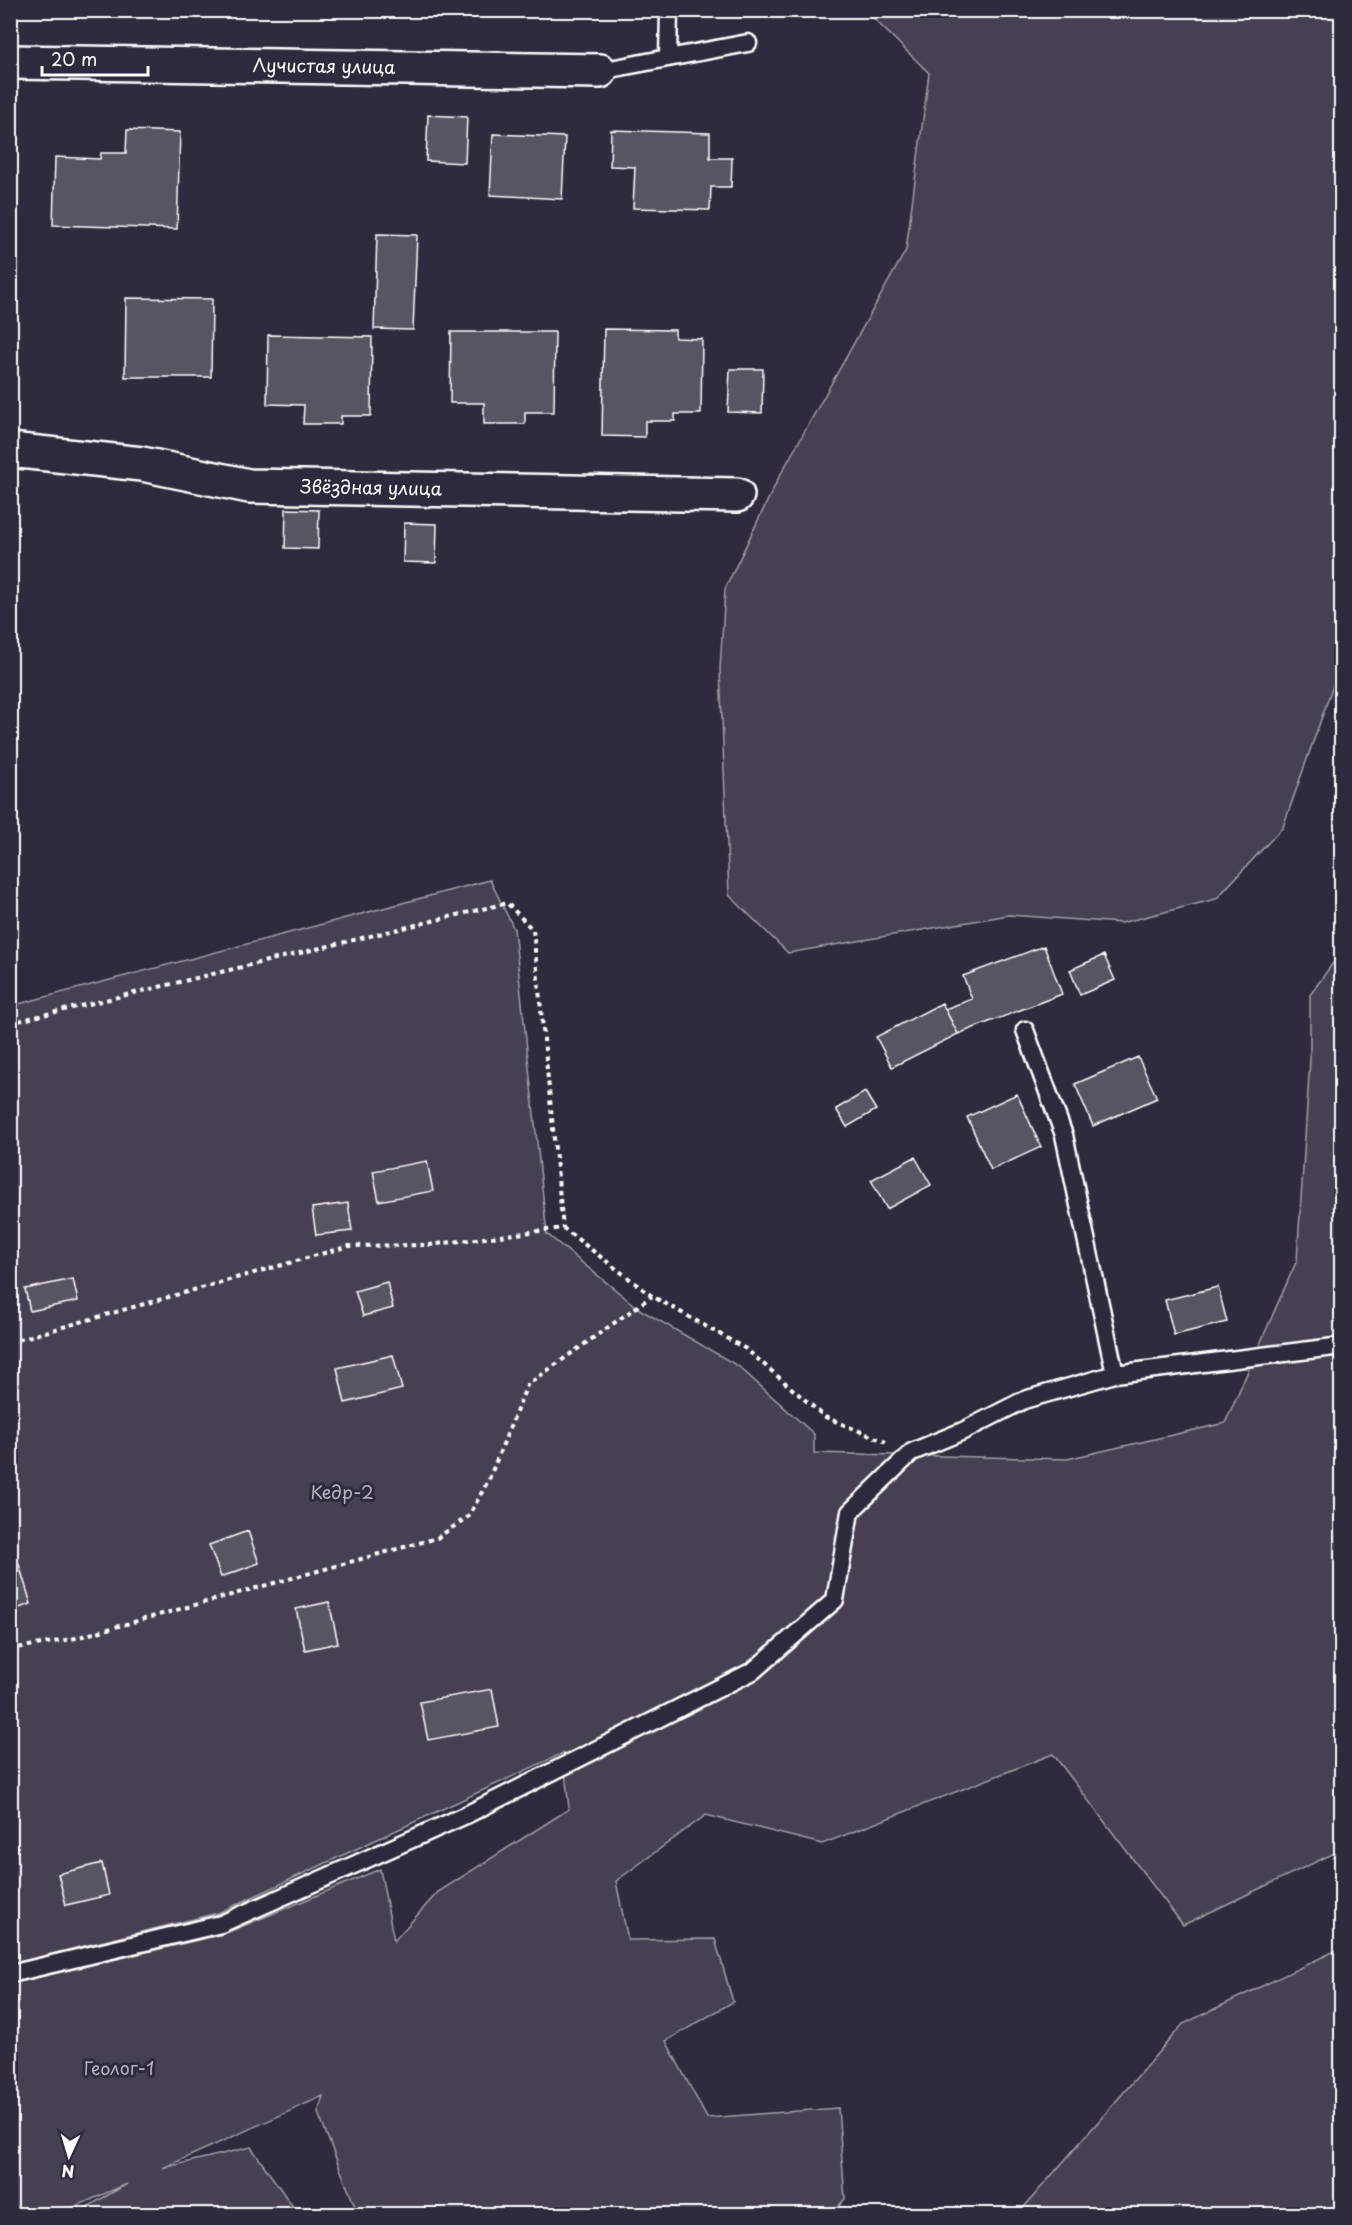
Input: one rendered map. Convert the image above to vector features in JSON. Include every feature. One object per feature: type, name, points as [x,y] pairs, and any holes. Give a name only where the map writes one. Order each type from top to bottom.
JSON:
[{"type":"street","name":"Лучистая улица","points":[[10,62],[600,71]]},
{"type":"street","name":"Звёздная улица","points":[[10,450],[43,451],[142,464],[249,486],[737,495]]},
{"type":"lane","points":[[668,58],[669,10]]},
{"type":"lane","points":[[600,71],[748,43]]},
{"type":"lane","points":[[1025,1030],[1064,1135],[1115,1374]]},
{"type":"lane","points":[[10,1974],[221,1924],[466,1815],[753,1671],[834,1600],[850,1512],[912,1452],[963,1431],[1024,1400],[1115,1374],[1341,1346]]},
{"type":"path","points":[[10,1023],[507,903],[533,930],[563,1228]]},
{"type":"path","points":[[10,1342],[349,1246],[429,1245],[563,1228],[652,1296],[746,1349],[825,1417],[912,1452]]},
{"type":"path","points":[[10,1649],[72,1639],[437,1539],[469,1516],[489,1479],[527,1385],[652,1296]]},
{"type":"green space","points":[[866,11],[1341,11],[1341,676],[1336,677],[1283,827],[1216,899],[1121,923],[1009,915],[788,953],[729,895],[720,669],[725,589],[778,479],[906,250],[929,73]]},
{"type":"green space","points":[[490,880],[514,929],[547,1234],[639,1309],[738,1366],[814,1434],[814,1453],[1067,1459],[1225,1423],[1297,1260],[1310,1060],[1310,995],[1335,960],[1341,957],[1341,1850],[1183,1925],[1053,1754],[822,1844],[706,1815],[616,1881],[628,1940],[715,1939],[733,2002],[666,2041],[707,2118],[838,2108],[845,2199],[831,2214],[358,2214],[318,2113],[323,2096],[163,2168],[251,2147],[298,2214],[75,2214],[127,2184],[58,2214],[11,2214],[10,1984],[224,1934],[380,1869],[394,1941],[438,1892],[569,1809],[563,1753],[218,1913],[11,1964],[11,1006]]},
{"type":"green space","points":[[1341,1948],[1341,2214],[1018,2214],[1183,2024]]},
{"type":"building","points":[[428,115],[467,117],[465,163],[426,161]]},
{"type":"building","points":[[127,130],[180,132],[177,229],[53,225],[55,157],[100,159],[101,153],[126,153]]},
{"type":"building","points":[[611,130],[710,133],[710,158],[732,158],[731,187],[711,187],[710,210],[633,208],[635,167],[610,166]]},
{"type":"building","points":[[493,134],[565,137],[562,199],[490,195]]},
{"type":"building","points":[[377,234],[417,235],[413,330],[374,329]]},
{"type":"building","points":[[126,298],[212,299],[211,377],[125,377]]},
{"type":"building","points":[[604,329],[675,330],[675,338],[702,339],[701,414],[675,414],[675,421],[645,421],[645,437],[602,436]]},
{"type":"building","points":[[451,332],[555,332],[554,412],[525,412],[525,424],[484,424],[484,403],[450,403]]},
{"type":"building","points":[[268,335],[372,337],[371,416],[341,416],[341,424],[303,424],[304,405],[267,404]]},
{"type":"building","points":[[730,369],[763,369],[762,413],[728,412]]},
{"type":"building","points":[[286,509],[319,510],[318,549],[285,548]]},
{"type":"building","points":[[404,523],[437,524],[436,563],[403,562]]},
{"type":"building","points":[[1044,946],[1062,994],[958,1034],[945,1009],[972,999],[963,976]]},
{"type":"building","points":[[1104,955],[1115,980],[1080,995],[1070,970]]},
{"type":"building","points":[[942,1003],[958,1034],[892,1067],[876,1037]]},
{"type":"building","points":[[1138,1057],[1157,1098],[1093,1126],[1075,1084]]},
{"type":"building","points":[[865,1092],[876,1110],[847,1127],[836,1109]]},
{"type":"building","points":[[1017,1094],[1041,1147],[991,1170],[967,1117]]},
{"type":"building","points":[[915,1157],[931,1185],[887,1209],[871,1180]]},
{"type":"building","points":[[427,1161],[433,1191],[379,1201],[373,1171]]},
{"type":"building","points":[[348,1203],[352,1231],[316,1235],[312,1208]]},
{"type":"building","points":[[73,1279],[78,1301],[30,1311],[25,1289]]},
{"type":"building","points":[[387,1282],[393,1308],[363,1316],[355,1291]]},
{"type":"building","points":[[1218,1287],[1227,1322],[1174,1335],[1165,1300]]},
{"type":"building","points":[[393,1355],[402,1389],[345,1403],[337,1368]]},
{"type":"building","points":[[248,1531],[259,1563],[221,1577],[209,1545]]},
{"type":"building","points":[[15,1551],[31,1604],[10,1611],[10,1552]]},
{"type":"building","points":[[329,1602],[338,1643],[305,1650],[296,1609]]},
{"type":"building","points":[[492,1689],[499,1727],[428,1740],[420,1702]]},
{"type":"building","points":[[102,1863],[109,1895],[66,1905],[58,1874]]},
{"type":"park label","name":"Кедр-2","points":[[342,1493]]},
{"type":"park label","name":"Геолог-1","points":[[119,2069]]}]
